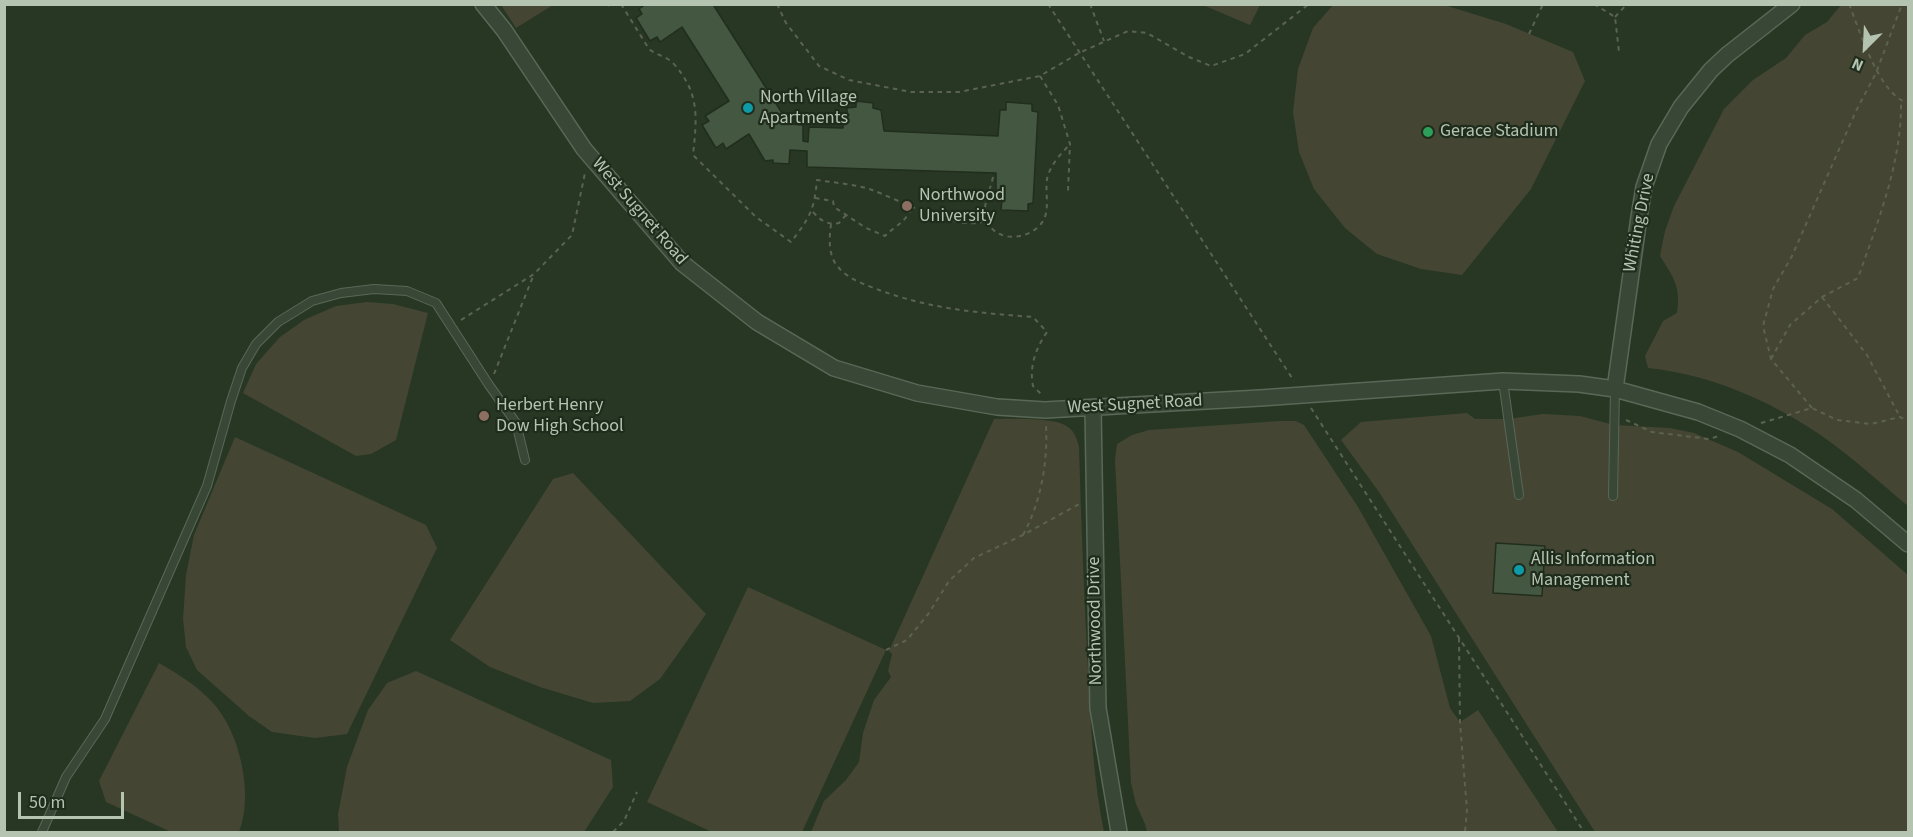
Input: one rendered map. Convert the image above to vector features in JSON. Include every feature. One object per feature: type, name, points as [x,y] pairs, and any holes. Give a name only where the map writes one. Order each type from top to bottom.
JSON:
[{"type":"street","name":"West Sugnet Road","points":[[483,4],[504,30],[584,149],[682,263],[757,322],[834,368],[917,393],[997,407],[1044,402],[1093,408],[1503,381],[1580,384],[1615,389],[1698,412],[1740,429],[1780,450],[1856,500],[1908,544]]},
{"type":"street","points":[[1766,4],[1777,16]]},
{"type":"street","name":"Whiting Drive","points":[[1615,389],[1644,187],[1659,144],[1681,107],[1711,70],[1792,4]]},
{"type":"street","name":"Northwood Drive","points":[[1093,408],[1098,708],[1119,832]]},
{"type":"lane","points":[[42,832],[66,777],[105,719],[207,486],[242,368],[256,344],[278,322],[312,301],[341,292],[374,289],[407,291],[436,303],[516,423],[525,460]]},
{"type":"lane","points":[[1503,381],[1519,495]]},
{"type":"lane","points":[[1612,496],[1615,389]]},
{"type":"path","points":[[621,4],[649,49],[673,63],[692,94],[696,108],[693,154],[756,217],[791,242],[810,218],[817,180],[855,185],[885,195],[912,208],[953,220],[979,224],[987,220]]},
{"type":"path","points":[[777,4],[786,23],[819,66],[849,80],[910,92],[959,92],[1040,76],[1079,53],[1128,31],[1147,33],[1211,66],[1245,54],[1310,4]]},
{"type":"path","points":[[1048,4],[1584,832]]},
{"type":"path","points":[[1089,4],[1104,41]]},
{"type":"path","points":[[1529,34],[1543,4]]},
{"type":"path","points":[[1594,4],[1615,18]]},
{"type":"path","points":[[1619,52],[1615,18],[1627,4]]},
{"type":"path","points":[[1849,4],[1876,72],[1901,101],[1908,103]]},
{"type":"path","points":[[1812,408],[1771,358],[1763,327],[1773,289],[1792,256],[1856,111],[1876,72],[1902,4]]},
{"type":"path","points":[[1040,76],[1058,105],[1070,144],[1068,191]]},
{"type":"path","points":[[1771,358],[1790,325],[1822,297],[1858,278],[1885,202],[1902,127],[1901,101]]},
{"type":"path","points":[[993,177],[984,207],[987,220],[992,228],[1001,234],[1013,237],[1022,237],[1032,233],[1045,219],[1047,179],[1059,156],[1070,144]]},
{"type":"path","points":[[452,326],[534,274],[572,235],[585,175],[584,149]]},
{"type":"path","points":[[815,198],[833,201],[834,207],[866,228],[885,236],[905,222],[912,208]]},
{"type":"path","points":[[812,212],[820,220],[831,224],[839,224],[846,215]]},
{"type":"path","points":[[831,224],[830,249],[834,262],[850,277],[869,287],[907,300],[951,310],[1033,317],[1047,332],[1038,344],[1032,368],[1033,386],[1044,402],[1046,450],[1033,516],[1023,535]]},
{"type":"path","points":[[489,385],[534,274]]},
{"type":"path","points":[[1822,297],[1867,355],[1900,417]]},
{"type":"path","points":[[886,650],[907,640],[929,613],[950,581],[974,558],[1023,535],[1094,496]]},
{"type":"path","points":[[1459,638],[1460,723],[1467,810],[1465,832]]},
{"type":"path","points":[[613,832],[624,821],[637,792]]},
{"type":"green space","points":[[1260,4],[1250,25],[1203,5]]},
{"type":"green space","name":"Gerace Stadium","points":[[1441,4],[1506,24],[1573,52],[1585,81],[1531,189],[1462,275],[1421,269],[1377,254],[1345,228],[1314,189],[1299,152],[1293,112],[1298,69],[1313,28],[1333,5]]},
{"type":"green space","points":[[501,5],[553,5],[516,28]]},
{"type":"green space","points":[[1841,5],[1908,5],[1908,506],[1842,451],[1780,410],[1737,390],[1693,376],[1648,368],[1645,356],[1663,321],[1677,313],[1677,289],[1660,256],[1665,231],[1674,206],[1724,109],[1753,80],[1786,58],[1805,35],[1827,22]]},
{"type":"green space","points":[[367,302],[393,304],[428,313],[396,440],[371,454],[356,456],[243,393],[256,364],[280,337],[304,320],[336,306]]},
{"type":"green space","points":[[1467,413],[1475,419],[1508,419],[1543,414],[1580,416],[1614,425],[1670,428],[1694,433],[1738,452],[1832,509],[1908,575],[1908,832],[1595,832],[1379,492],[1341,440],[1361,422]]},
{"type":"green space","points":[[994,419],[1032,419],[1062,424],[1072,431],[1079,447],[1091,731],[1097,792],[1104,832],[811,832],[824,801],[846,780],[859,762],[863,733],[874,700],[891,677],[888,671],[892,654],[889,651]]},
{"type":"green space","points":[[1296,421],[1304,425],[1358,507],[1431,636],[1450,708],[1460,722],[1478,710],[1558,832],[1147,832],[1131,783],[1115,460],[1117,444],[1132,435],[1149,430]]},
{"type":"green space","points":[[235,437],[426,525],[437,548],[347,734],[315,738],[272,732],[249,716],[197,670],[186,647],[183,619],[186,575],[194,535]]},
{"type":"green space","points":[[573,473],[706,614],[660,679],[630,701],[593,703],[540,687],[490,667],[450,640],[553,479]]},
{"type":"green space","points":[[748,587],[886,650],[802,832],[712,832],[647,802]]},
{"type":"green space","points":[[159,663],[206,696],[222,714],[230,729],[242,764],[244,782],[245,800],[239,832],[171,832],[106,802],[99,781]]},
{"type":"green space","points":[[416,671],[611,760],[613,787],[584,832],[339,832],[338,814],[347,767],[368,710],[387,683]]},
{"type":"building","name":"North Village Apartments","points":[[646,4],[716,4],[714,6],[789,124],[803,125],[803,141],[808,142],[809,127],[843,128],[844,114],[847,114],[847,108],[856,107],[856,101],[873,103],[873,108],[881,110],[884,131],[998,136],[1000,110],[1006,110],[1006,102],[1032,104],[1032,111],[1038,112],[1033,203],[1028,204],[1028,211],[1001,210],[1002,201],[996,201],[996,173],[807,167],[807,151],[790,150],[789,164],[773,163],[773,160],[765,161],[749,134],[726,149],[723,143],[716,148],[702,125],[709,121],[705,116],[729,101],[682,27],[660,42],[657,37],[650,41],[636,18],[642,14],[639,9]]},
{"type":"building","name":"Allis Information Management","points":[[1496,543],[1545,546],[1542,596],[1493,593]]},
{"type":"place","name":"North Village Apartments","points":[[748,108]]},
{"type":"place","name":"Gerace Stadium","points":[[1428,132]]},
{"type":"place","name":"Northwood University","points":[[907,206]]},
{"type":"place","name":"Herbert Henry Dow High School","points":[[484,416]]},
{"type":"place","name":"Allis Information Management","points":[[1519,570]]}]
